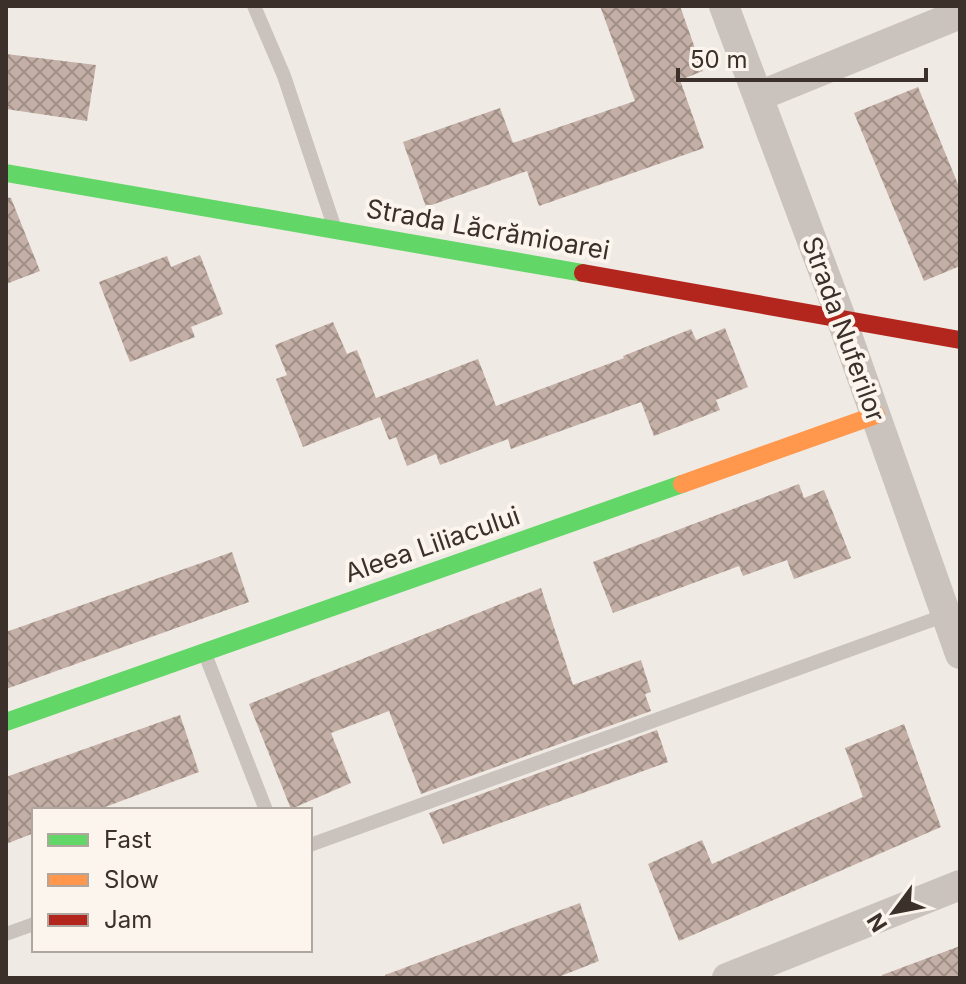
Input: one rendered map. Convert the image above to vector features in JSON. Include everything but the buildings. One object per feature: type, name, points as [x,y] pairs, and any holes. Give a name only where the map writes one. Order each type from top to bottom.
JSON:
[{"type":"main road","name":"Strada Lăcrămioarei","points":[[6,173],[960,340]]},
{"type":"main road","name":"Aleea Liliacului","points":[[6,722],[876,415]]},
{"type":"street","name":"Strada Nuferilor","points":[[724,6],[841,318],[960,654]]},
{"type":"street","points":[[759,96],[960,14]]},
{"type":"street","points":[[727,978],[960,885]]},
{"type":"lane","points":[[254,6],[284,76],[335,229]]},
{"type":"lane","points":[[312,844],[946,615]]},
{"type":"lane","points":[[205,652],[265,808]]},
{"type":"lane","points":[[6,934],[32,925]]},
{"type":"traffic: fast","points":[[6,173],[583,273]]},
{"type":"traffic: fast","points":[[6,722],[682,484]]},
{"type":"traffic: slow","points":[[682,484],[876,415]]},
{"type":"traffic: jam","points":[[583,273],[960,340]]}]
